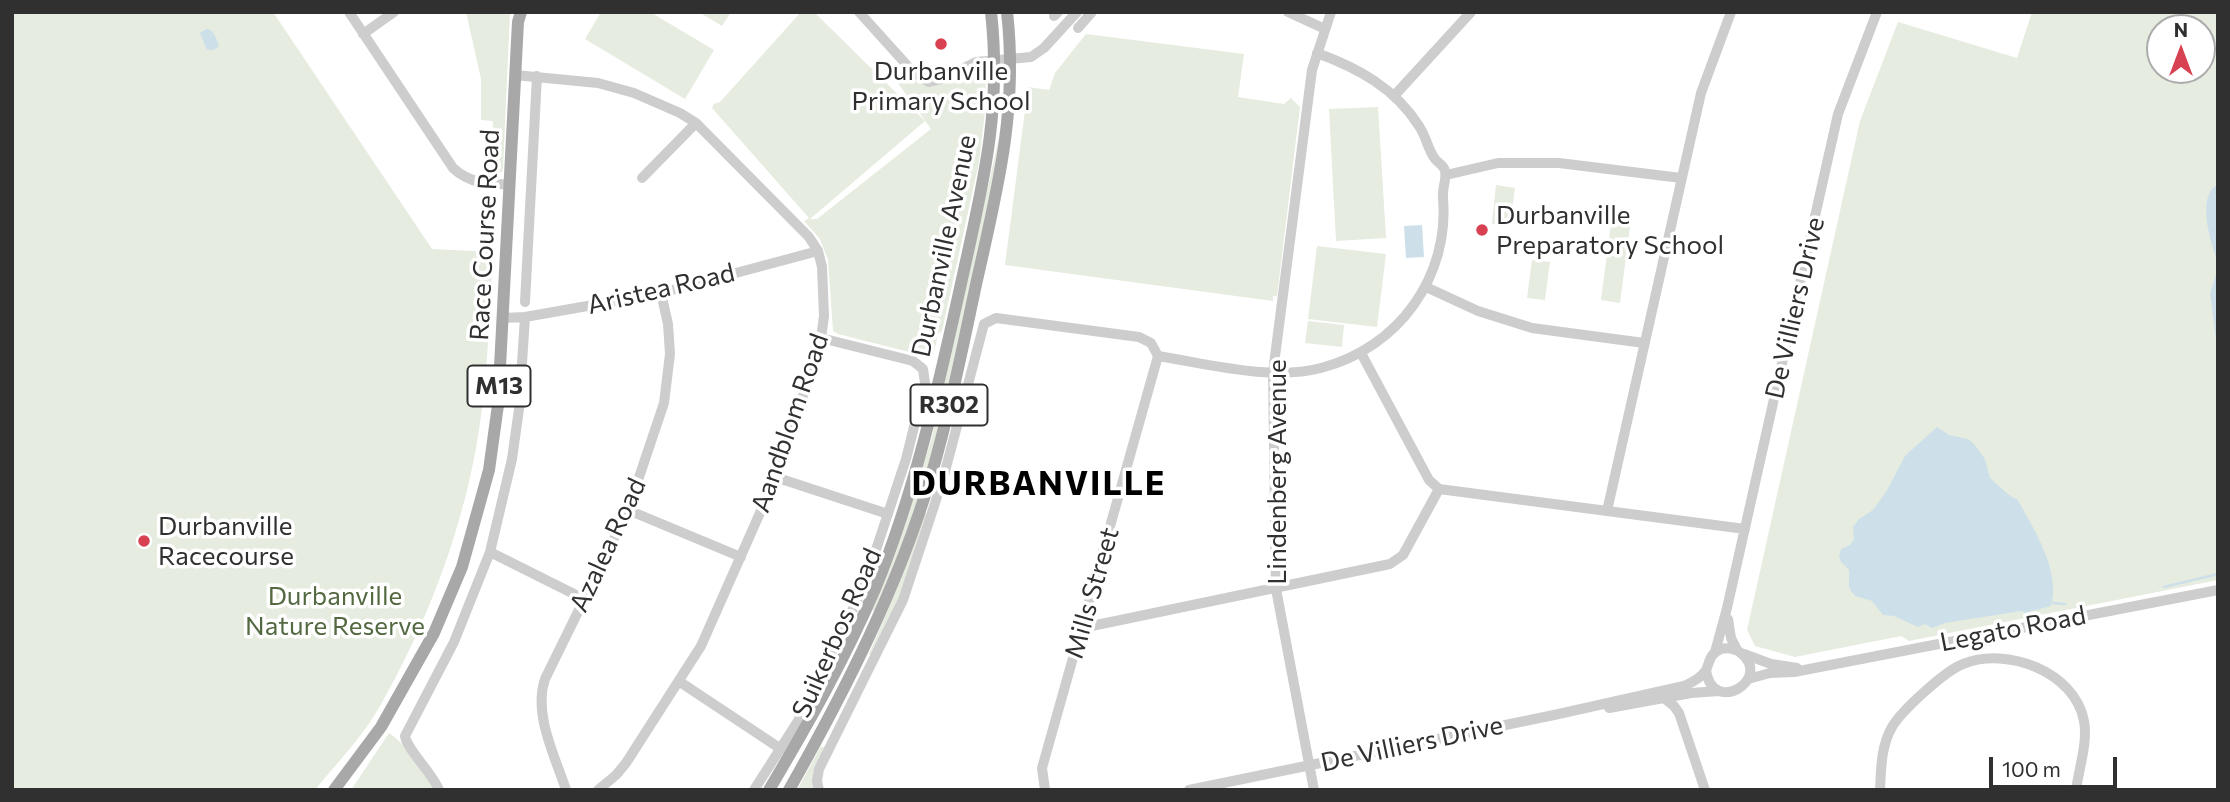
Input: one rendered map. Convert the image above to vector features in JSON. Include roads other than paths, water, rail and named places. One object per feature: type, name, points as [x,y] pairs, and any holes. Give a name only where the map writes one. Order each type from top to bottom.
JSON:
[{"type":"main road","name":"Durbanville Avenue","points":[[769,790],[822,701],[848,650],[892,544],[916,466],[943,363],[988,159],[994,107],[995,61],[991,12]]},
{"type":"main road","name":"Durbanville Avenue","points":[[789,790],[865,650],[895,578],[930,477],[953,389],[1002,171],[1011,60],[1007,12]]},
{"type":"main road","name":"Race Course Road","points":[[334,790],[381,727],[415,671],[434,633],[462,567],[489,470],[498,405],[518,15]]},
{"type":"street","points":[[349,12],[453,168],[470,180],[510,184]]},
{"type":"street","points":[[363,34],[394,12]]},
{"type":"street","points":[[859,12],[914,73],[924,80],[935,82],[971,64],[1026,58],[1037,54],[1077,12]]},
{"type":"street","points":[[1078,28],[1092,12]]},
{"type":"street","points":[[1288,12],[1325,29]]},
{"type":"street","name":"Lindenberg Avenue","points":[[1314,790],[1276,589],[1273,372],[1311,82],[1317,53],[1331,12]]},
{"type":"street","points":[[1394,96],[1471,12]]},
{"type":"street","points":[[1607,511],[1701,93],[1731,12]]},
{"type":"street","name":"De Villiers Drive","points":[[1715,652],[1838,114],[1877,12]]},
{"type":"street","points":[[818,790],[819,769],[911,580],[947,467],[984,324],[996,318],[1139,337],[1151,343],[1158,356],[1294,373],[1322,368],[1360,353],[1393,329],[1412,309],[1426,287],[1441,241],[1444,218],[1442,185],[1446,175],[1418,125],[1394,96],[1366,75],[1317,53]]},
{"type":"street","points":[[516,75],[591,81],[622,89],[680,113],[696,123],[809,237],[818,251]]},
{"type":"street","points":[[526,302],[537,76]]},
{"type":"street","points":[[642,178],[696,123]]},
{"type":"street","points":[[1446,175],[1498,163],[1559,163],[1681,178]]},
{"type":"street","name":"Aristea Road","points":[[503,318],[525,317],[661,293],[818,251]]},
{"type":"street","name":"Aandblom Road","points":[[598,790],[617,775],[626,763],[701,646],[775,477],[821,338],[824,299],[818,251]]},
{"type":"street","points":[[1426,287],[1478,311],[1532,328],[1644,342]]},
{"type":"street","name":"Azalea Road","points":[[566,790],[542,712],[541,692],[583,599],[628,510],[664,403],[669,379],[670,339],[661,293]]},
{"type":"street","points":[[439,790],[428,769],[408,746],[405,736],[454,642],[490,552],[514,447],[525,317]]},
{"type":"street","name":"Suikerbos Road","points":[[754,790],[797,721],[864,586],[906,459],[925,383],[925,374],[913,361],[821,338]]},
{"type":"street","points":[[1360,353],[1429,480],[1438,489],[1745,530]]},
{"type":"street","name":"Mills Street","points":[[1045,790],[1042,768],[1158,356]]},
{"type":"street","points":[[775,477],[888,514]]},
{"type":"street","points":[[1082,628],[1386,565],[1397,560],[1406,551],[1438,489]]},
{"type":"street","points":[[628,510],[741,557]]},
{"type":"street","points":[[490,552],[583,599]]},
{"type":"street","name":"Legato Road","points":[[1748,679],[1770,673],[1808,670],[2218,590]]},
{"type":"street","name":"De Villiers Drive","points":[[1727,608],[1728,627],[1740,652]]},
{"type":"street","points":[[1729,648],[1740,652],[1749,666],[1748,679],[1739,689],[1726,692],[1710,682],[1707,663],[1715,652],[1729,648]]},
{"type":"street","name":"Legato Road","points":[[1740,652],[1771,664],[1808,670]]},
{"type":"street","points":[[1880,790],[1885,745],[1897,719],[1950,670],[1964,663],[1990,658],[2005,659],[2048,673],[2072,692],[2081,710],[2085,734],[2076,790]]},
{"type":"street","name":"De Villiers Drive","points":[[1189,790],[1684,686],[1706,670]]},
{"type":"street","points":[[680,682],[781,749]]},
{"type":"street","name":"De Villiers Drive","points":[[1554,715],[1720,690]]},
{"type":"street","points":[[1679,713],[1691,693]]},
{"type":"street","points":[[1664,698],[1679,713],[1705,790]]},
{"type":"water","points":[[206,29],[213,33],[219,46],[214,50],[207,50],[200,33]]},
{"type":"water","points":[[2215,186],[2218,186],[2218,263],[2209,234],[2206,212],[2207,201]]},
{"type":"water","points":[[1422,225],[1424,257],[1406,258],[1404,226]]},
{"type":"water","points":[[2218,269],[2218,353],[2210,293]]},
{"type":"water","points":[[1937,427],[1949,435],[1968,439],[1974,444],[1985,459],[1990,478],[2018,500],[2038,537],[2049,565],[2053,593],[2051,606],[2025,613],[2021,611],[1945,623],[1932,628],[1925,624],[1918,627],[1894,616],[1883,615],[1872,601],[1855,596],[1851,591],[1849,570],[1839,556],[1841,549],[1850,545],[1854,539],[1853,527],[1859,519],[1873,510],[1905,456]]},
{"type":"waterway","points":[[2164,587],[2218,574]]},
{"type":"waterway","points":[[2053,603],[2065,604]]},
{"type":"place","name":"Durbanville Primary School","points":[[941,44]]},
{"type":"place","name":"Durbanville Preparatory School","points":[[1482,230]]},
{"type":"place","name":"Durbanville Racecourse","points":[[144,541]]},
{"type":"district","name":"DURBANVILLE","points":[[1039,484]]},
{"type":"park label","name":"Durbanville Nature Reserve","points":[[335,611]]}]
